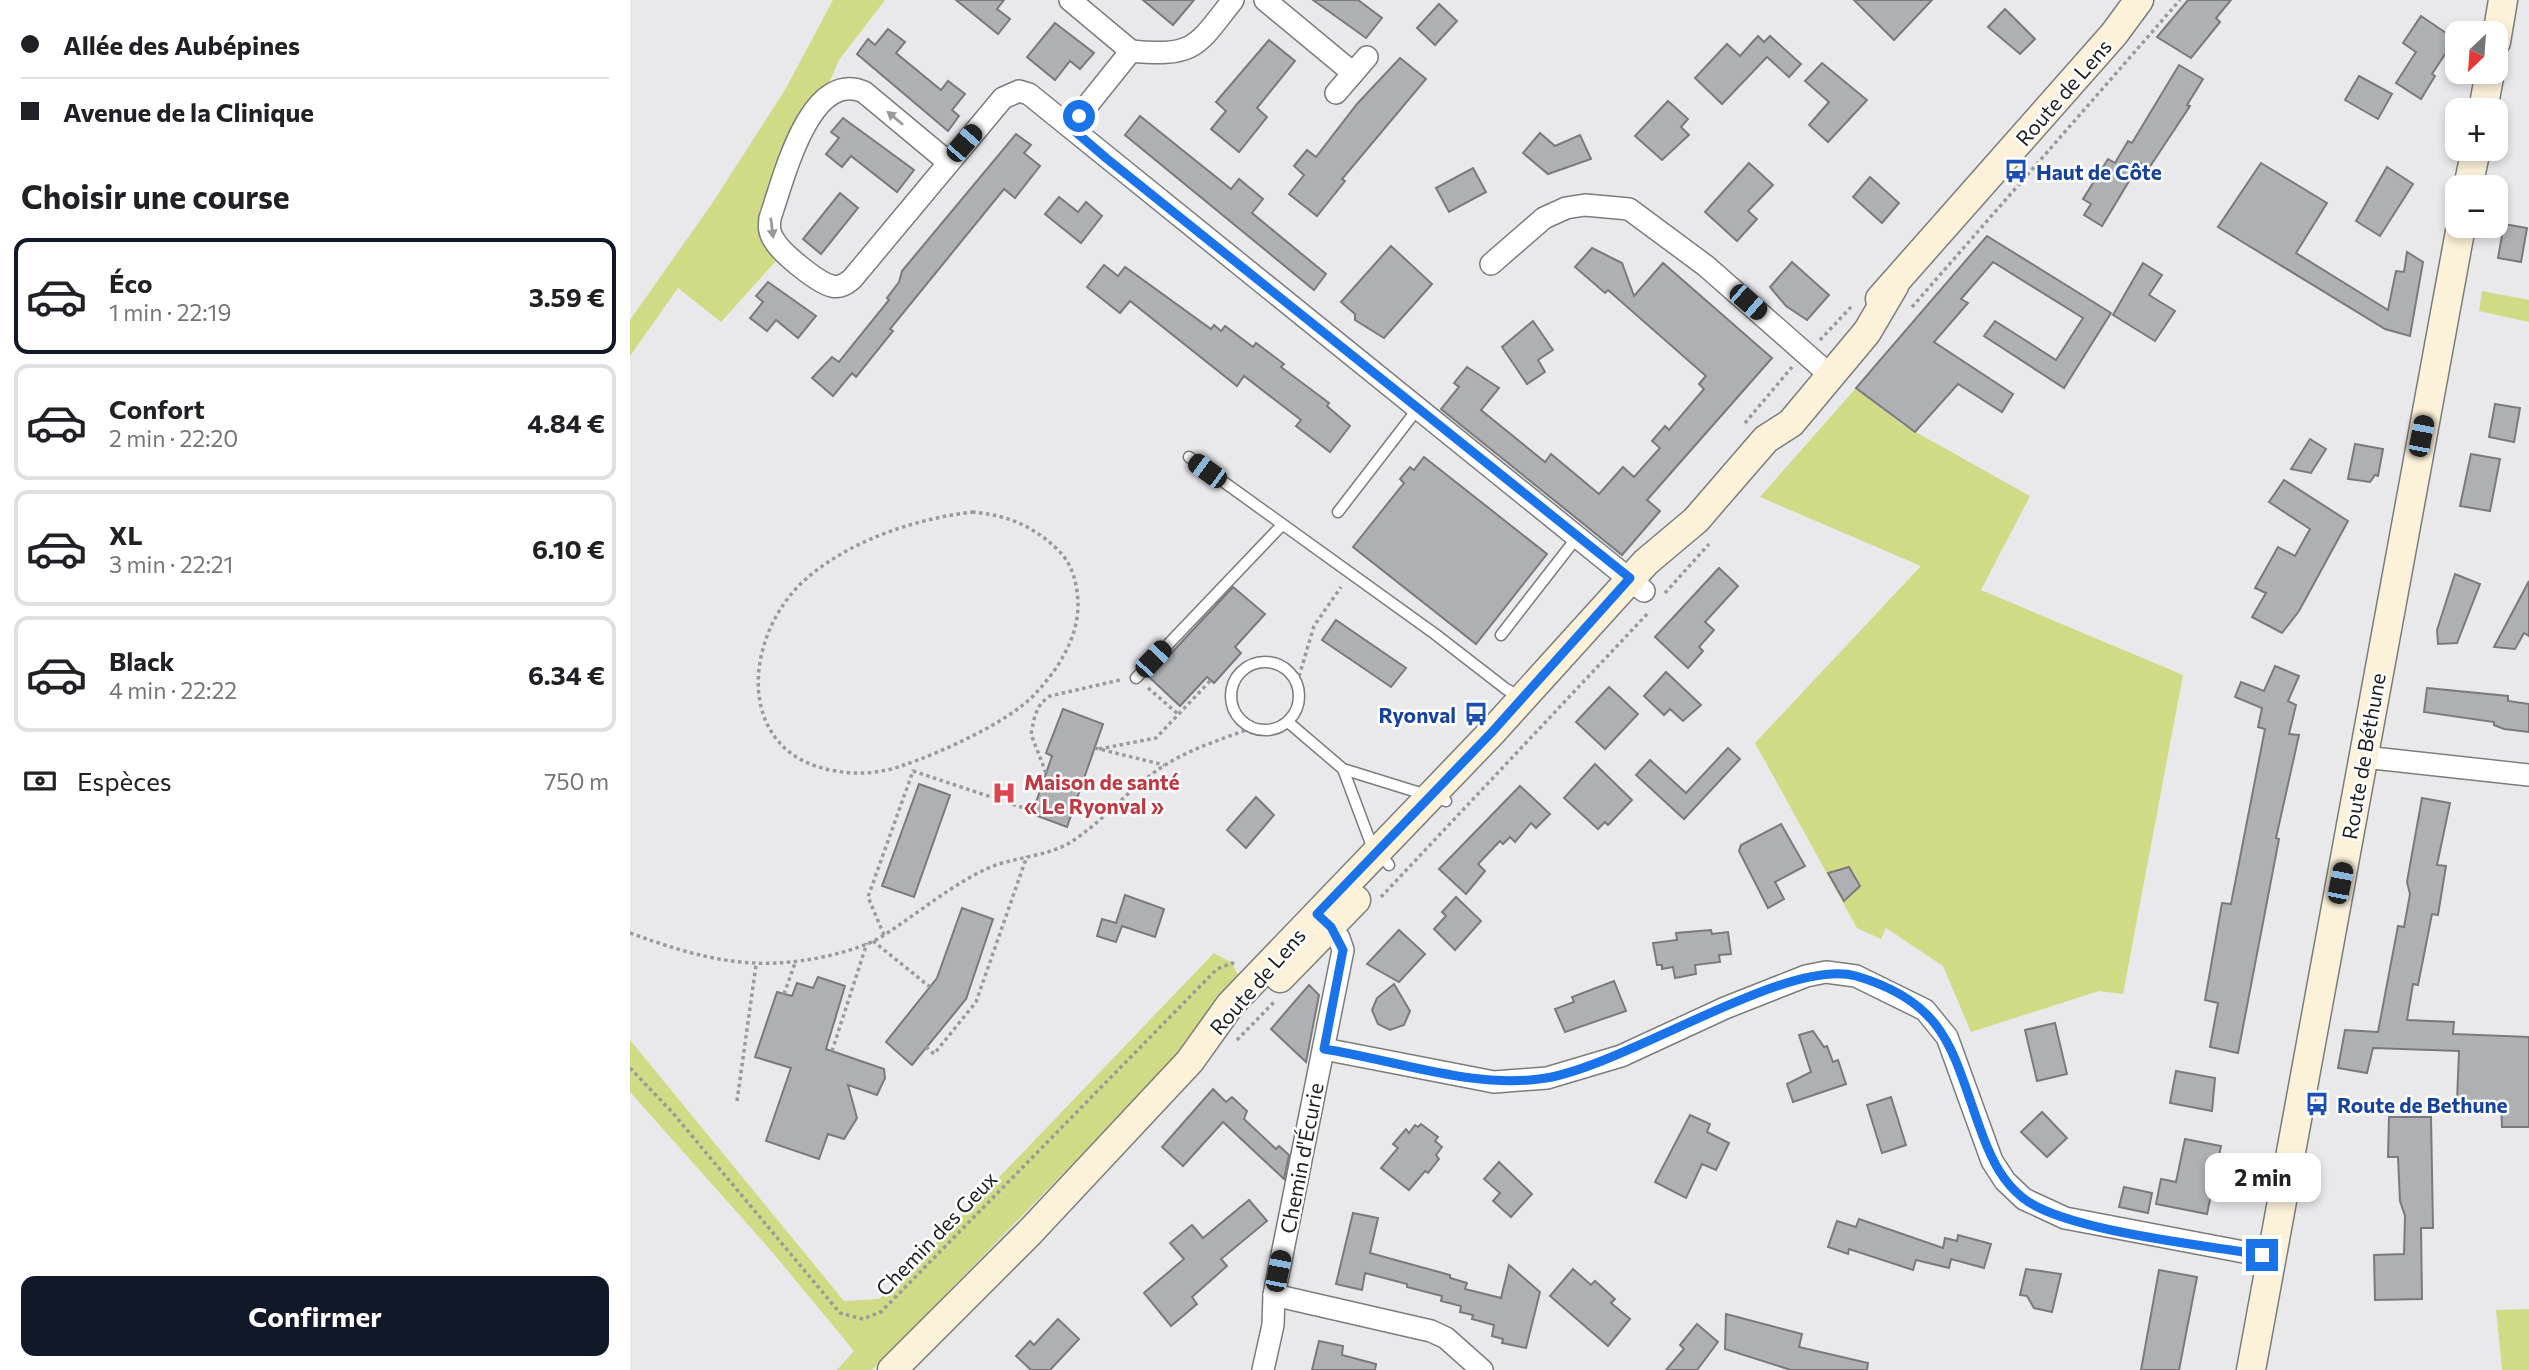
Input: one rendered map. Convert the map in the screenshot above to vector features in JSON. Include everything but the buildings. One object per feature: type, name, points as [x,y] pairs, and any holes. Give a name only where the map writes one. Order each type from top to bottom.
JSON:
[{"type":"main road","name":"Route de Lens","points":[[892,1370],[1031,1231],[1190,1061],[1230,1005],[1263,993],[1324,920],[1437,798],[1522,697],[1637,584],[1657,550],[1696,520],[1766,439],[1776,410],[1824,370],[1854,321],[1894,286],[2123,24],[2139,0]]},
{"type":"main road","name":"Route de Lens","points":[[2123,24],[2152,0]]},
{"type":"main road","points":[[2500,21],[2503,0]]},
{"type":"main road","name":"Route de Béthune","points":[[2251,1370],[2459,238]]},
{"type":"main road","points":[[1437,798],[1637,584]]},
{"type":"street","points":[[1070,0],[1132,51],[1163,54],[1187,50],[1203,38],[1233,0]]},
{"type":"street","points":[[1265,0],[1353,73]]},
{"type":"street","points":[[1070,127],[1132,51]]},
{"type":"street","points":[[1336,93],[1367,57]]},
{"type":"street","points":[[948,162],[864,92],[853,87],[842,88],[822,102],[801,133],[770,218],[769,231],[784,252],[823,282],[834,287],[843,286],[852,279],[948,162],[1011,93],[1029,94],[1637,584]]},
{"type":"street","points":[[1491,264],[1544,218],[1566,208],[1585,205],[1629,209],[1706,266],[1824,370]]},
{"type":"street","points":[[2364,757],[2529,775]]},
{"type":"street","name":"Chemin d'Écurie","points":[[1263,1370],[1273,1325],[1274,1295],[1310,1103],[1324,1049],[1343,950],[1324,920]]},
{"type":"street","points":[[1324,1049],[1494,1082],[1547,1078],[1621,1056],[1725,1008],[1806,976],[1826,972],[1856,976],[1925,1010],[1947,1037],[1992,1160],[2005,1181],[2024,1199],[2065,1218],[2270,1257]]},
{"type":"street","points":[[1274,1295],[1431,1331],[1446,1338],[1482,1370]]},
{"type":"lane","points":[[1338,512],[1419,407]]},
{"type":"lane","points":[[1189,457],[1506,689],[1522,697]]},
{"type":"lane","points":[[1136,678],[1282,525]]},
{"type":"lane","points":[[1501,635],[1578,536]]},
{"type":"lane","points":[[1272,662],[1284,667],[1297,683],[1300,700],[1288,722],[1264,731],[1252,728],[1234,710],[1231,698],[1238,674],[1248,666],[1272,662]]},
{"type":"lane","points":[[1288,722],[1343,769],[1437,798]]},
{"type":"lane","points":[[1343,769],[1355,807],[1382,858]]},
{"type":"path","points":[[972,512],[994,514],[1016,520],[1035,530],[1056,548],[1069,564],[1078,593],[1077,620],[1072,638],[1062,660],[1033,696],[995,722],[904,766],[871,772],[841,772],[800,759],[781,746],[769,732],[761,701],[759,663],[762,646],[777,612],[806,579],[836,557],[924,521],[972,512]]},
{"type":"path","points":[[1297,683],[1314,626],[1351,574]]},
{"type":"path","points":[[1046,773],[1031,734],[1041,703],[1061,694],[1136,678],[1178,714]]},
{"type":"path","points":[[1166,765],[1097,748],[1156,737],[1211,680]]},
{"type":"path","points":[[1033,696],[1041,703]]},
{"type":"path","points":[[630,933],[687,954],[756,965],[795,962],[841,953],[884,935],[962,881],[1005,861],[1071,842],[1148,776],[1198,748],[1252,728]]},
{"type":"path","points":[[884,935],[868,897],[913,771],[1033,811]]},
{"type":"path","points":[[926,1047],[934,1054],[976,1002],[1027,856]]},
{"type":"path","points":[[873,941],[930,987]]},
{"type":"path","points":[[832,1051],[867,943]]},
{"type":"path","points":[[784,994],[795,962]]},
{"type":"path","name":"Chemin des Geux","points":[[630,1068],[672,1112],[840,1313],[863,1319],[881,1312],[1217,969],[1232,963],[1247,969],[1263,993]]},
{"type":"path","points":[[737,1101],[756,965]]},
{"type":"green space","points":[[833,0],[885,0],[839,60],[770,218],[784,252],[721,322],[678,288],[630,356],[630,320],[711,205],[785,90]]},
{"type":"green space","points":[[2482,291],[2529,300],[2529,322],[2479,311]]},
{"type":"green space","points":[[1856,388],[1903,425],[2030,496],[1981,590],[2183,675],[2123,994],[2099,991],[1971,1032],[1943,966],[1886,928],[1881,939],[1857,928],[1755,743],[1921,566],[1760,497]]},
{"type":"green space","points":[[1214,953],[1232,963],[1239,977],[1189,1044],[872,1370],[837,1370],[854,1351],[773,1253],[630,1092],[630,1040],[844,1301],[879,1299],[916,1264]]},
{"type":"green space","points":[[2529,1309],[2529,1370],[2502,1370],[2496,1310]]},
{"type":"place","name":"Haut de Côte","points":[[2016,171]]},
{"type":"place","name":"Ryonval","points":[[1476,714]]},
{"type":"place","name":"Maison de santé « Le Ryonval »","points":[[1004,793]]},
{"type":"place","name":"Route de Bethune","points":[[2317,1104]]},
{"type":"route","points":[[1079,116],[1070,127],[1106,158],[1630,578],[1492,732],[1428,795],[1317,914],[1339,938],[1343,950],[1324,1049],[1494,1082],[1547,1078],[1621,1056],[1725,1008],[1806,976],[1826,972],[1856,976],[1925,1010],[1947,1037],[1992,1160],[2005,1181],[2024,1199],[2065,1218],[2262,1255]]}]
